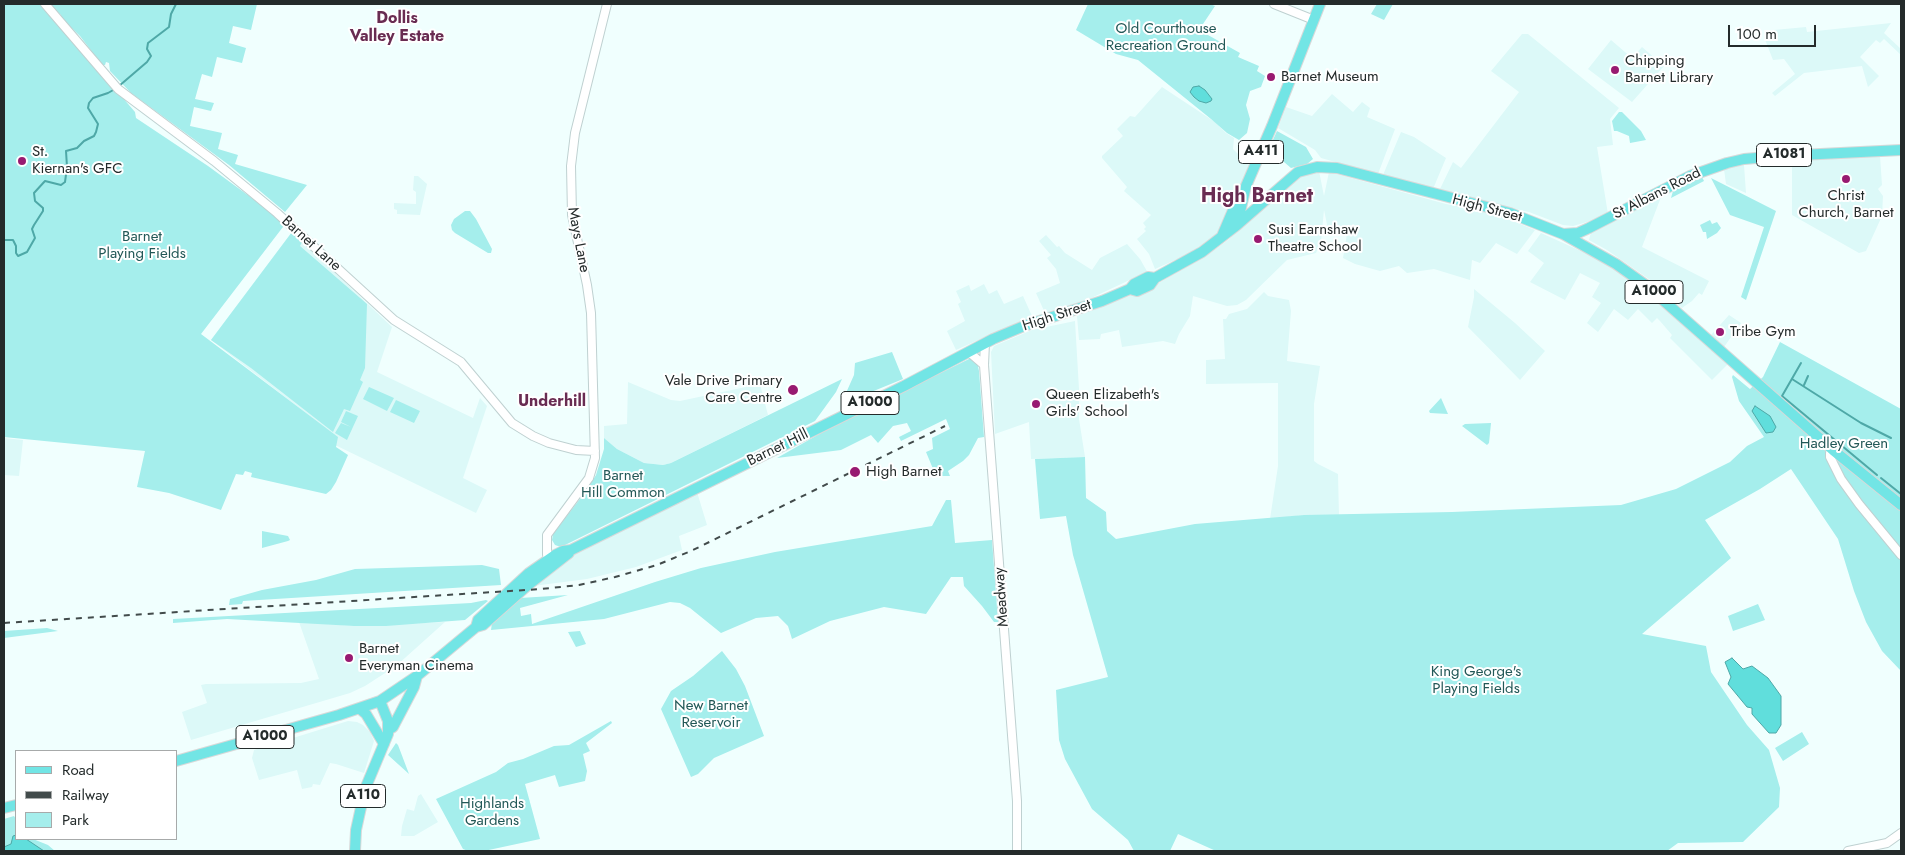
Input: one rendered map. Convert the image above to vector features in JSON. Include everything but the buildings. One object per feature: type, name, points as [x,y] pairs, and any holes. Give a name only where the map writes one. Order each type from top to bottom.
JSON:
[{"type":"main road","name":"A411","points":[[1222,236],[1240,213],[1244,192],[1320,4]]},
{"type":"main road","name":"St Albans Road","points":[[1564,234],[1580,241],[1589,228],[1690,176],[1727,163],[1744,159],[1780,156],[1901,150]]},
{"type":"main road","name":"High Street","points":[[1240,213],[1258,206],[1298,172],[1326,166],[1510,213],[1564,234]]},
{"type":"main road","points":[[1244,192],[1249,200],[1258,206]]},
{"type":"main road","points":[[1580,241],[1585,239],[1589,228]]},
{"type":"main road","name":"High Street","points":[[985,343],[1024,326],[1074,311],[1130,289],[1134,284],[1148,277],[1155,278],[1202,252],[1222,236]]},
{"type":"main road","name":"A1000","points":[[1580,241],[1650,288],[1832,450],[1901,505]]},
{"type":"main road","name":"Barnet Hill","points":[[380,701],[418,676],[476,627],[478,620],[529,573],[571,550],[904,386],[985,343]]},
{"type":"main road","name":"A110","points":[[388,730],[396,722],[414,688],[418,676]]},
{"type":"main road","name":"A1000","points":[[178,761],[360,709],[380,701]]},
{"type":"main road","name":"A110","points":[[354,851],[357,823],[365,789],[388,730],[388,721],[380,701]]},
{"type":"main road","points":[[360,709],[366,714],[384,744]]},
{"type":"street","name":"Barnet Lane","points":[[45,4],[116,86],[214,161],[277,213],[394,320],[461,362],[512,423],[532,436],[549,443],[576,450],[595,451]]},
{"type":"street","name":"Mays Lane","points":[[595,451],[591,313],[572,216],[571,166],[577,124],[607,4]]},
{"type":"street","points":[[1274,4],[1314,20]]},
{"type":"street","name":"Meadway","points":[[985,343],[984,365],[1016,795],[1017,851]]},
{"type":"street","points":[[969,352],[984,365]]},
{"type":"street","points":[[1832,450],[1830,457],[1841,479],[1901,556]]},
{"type":"street","points":[[554,559],[547,555],[546,538],[589,478],[594,465],[595,451]]},
{"type":"street","points":[[1848,851],[1887,843],[1901,833]]},
{"type":"shaded area","points":[[1891,23],[1884,33],[1901,49],[1901,53],[1884,39],[1880,43],[1876,40],[1860,57],[1879,76],[1868,87],[1862,66],[1804,73],[1775,96],[1772,93],[1795,74],[1784,59],[1773,60],[1764,37],[1775,36],[1774,30],[1806,27],[1807,32]]},
{"type":"shaded area","points":[[1522,34],[1528,34],[1619,108],[1610,119],[1613,145],[1597,147],[1608,214],[1601,218],[1573,226],[1563,225],[1529,212],[1456,195],[1440,189],[1453,162],[1461,168],[1519,92],[1491,71]]},
{"type":"shaded area","points":[[1611,40],[1632,58],[1642,47],[1664,66],[1632,102],[1588,69]]},
{"type":"shaded area","points":[[1199,86],[1205,90],[1212,99],[1211,101],[1206,103],[1199,101],[1190,92],[1193,87]]},
{"type":"shaded area","points":[[1162,87],[1215,122],[1234,138],[1233,149],[1250,166],[1218,233],[1189,254],[1155,269],[1149,254],[1137,239],[1146,231],[1143,223],[1151,215],[1124,191],[1127,187],[1102,156],[1123,136],[1117,129],[1130,116],[1135,117]]},
{"type":"shaded area","points":[[1332,94],[1353,112],[1362,102],[1370,108],[1367,117],[1395,129],[1378,174],[1321,158],[1315,150],[1278,128],[1286,107],[1312,116]]},
{"type":"shaded area","points":[[1401,132],[1414,137],[1446,158],[1433,189],[1383,175]]},
{"type":"shaded area","points":[[1880,156],[1882,185],[1878,189],[1883,196],[1882,216],[1866,251],[1859,253],[1792,215],[1792,161],[1810,158]]},
{"type":"shaded area","points":[[1744,165],[1746,193],[1726,184],[1724,169]]},
{"type":"shaded area","points":[[1319,171],[1324,196],[1329,172],[1446,204],[1493,213],[1535,230],[1517,254],[1496,243],[1480,263],[1472,260],[1470,280],[1434,269],[1407,273],[1399,266],[1380,271],[1355,264],[1343,258],[1347,234],[1329,234],[1324,210],[1321,241],[1316,253],[1287,260],[1246,300],[1237,305],[1227,306],[1193,296],[1190,316],[1175,344],[1163,341],[1122,347],[1119,330],[1101,334],[1100,339],[1079,340],[1077,316],[1150,288],[1206,256],[1228,240],[1300,175]]},
{"type":"shaded area","points":[[414,176],[418,176],[427,184],[420,215],[397,214],[397,210],[394,209],[394,203],[416,204],[416,192],[413,190]]},
{"type":"shaded area","points":[[1661,197],[1642,247],[1709,281],[1702,295],[1699,293],[1682,308],[1656,284],[1607,250],[1589,240],[1591,232]]},
{"type":"shaded area","points":[[292,232],[392,327],[377,372],[473,418],[480,398],[487,406],[463,478],[487,490],[476,513],[335,445],[337,437],[211,340]]},
{"type":"shaded area","points":[[1541,233],[1612,265],[1634,281],[1728,364],[1712,380],[1670,338],[1672,335],[1657,318],[1652,323],[1638,309],[1628,320],[1614,309],[1598,332],[1587,323],[1601,303],[1592,297],[1600,283],[1580,273],[1565,300],[1530,282],[1544,263],[1528,251]]},
{"type":"shaded area","points":[[1046,235],[1057,247],[1059,246],[1065,253],[1092,270],[1100,258],[1127,244],[1140,259],[1148,273],[1087,300],[1045,313],[1036,293],[1060,283],[1056,269],[1047,258],[1051,255],[1039,241]]},
{"type":"shaded area","points":[[984,284],[989,294],[997,290],[1004,304],[1023,296],[1032,316],[956,350],[947,331],[965,321],[958,304],[961,302],[956,291],[969,285],[971,291]]},
{"type":"shaded area","points":[[1474,289],[1545,351],[1520,380],[1468,327]]},
{"type":"shaded area","points":[[1264,292],[1268,296],[1289,300],[1291,311],[1287,361],[1320,366],[1314,404],[1314,461],[1338,474],[1339,516],[1304,515],[1270,519],[1278,466],[1278,383],[1206,384],[1206,360],[1225,359],[1223,319],[1226,319],[1229,314],[1247,309]]},
{"type":"shaded area","points":[[1729,315],[1741,323],[1724,347],[1711,335]]},
{"type":"shaded area","name":"Queen Elizabeth's Girls' School","points":[[1075,321],[1079,419],[1085,457],[1031,459],[1029,422],[995,434],[991,352],[994,346],[1032,330]]},
{"type":"shaded area","points":[[628,382],[671,400],[680,401],[760,384],[768,415],[671,463],[663,465],[644,463],[617,449],[604,438],[604,426],[627,424]]},
{"type":"shaded area","points":[[1755,406],[1770,416],[1776,427],[1773,432],[1766,433],[1752,411]]},
{"type":"shaded area","points":[[4,438],[23,440],[19,476],[4,475]]},
{"type":"shaded area","points":[[697,492],[707,525],[679,536],[682,550],[636,567],[587,579],[533,586],[581,550]]},
{"type":"shaded area","points":[[299,622],[354,626],[445,622],[396,666],[365,686],[350,693],[191,740],[182,712],[207,703],[201,685],[301,683],[319,679]]},
{"type":"shaded area","points":[[1732,658],[1743,669],[1752,666],[1768,678],[1781,696],[1781,725],[1776,733],[1769,733],[1752,714],[1752,708],[1747,707],[1728,684],[1731,677],[1725,662]]},
{"type":"shaded area","points":[[348,721],[363,725],[370,732],[374,741],[364,773],[330,763],[320,785],[313,784],[312,787],[302,789],[297,770],[259,780],[252,758],[254,750]]},
{"type":"shaded area","points":[[421,794],[438,822],[414,836],[401,836],[407,809],[414,811],[418,796]]},
{"type":"shaded area","points":[[15,835],[15,840],[28,840],[44,851],[4,851],[4,847],[11,844],[13,836]]},
{"type":"green space","name":"Barnet Playing Fields","points":[[4,4],[42,4],[135,112],[136,118],[208,166],[286,223],[201,334],[338,437],[336,447],[348,455],[336,482],[326,494],[251,477],[252,473],[245,471],[243,475],[236,474],[221,510],[169,493],[137,487],[145,451],[4,437]]},
{"type":"green space","points":[[49,4],[257,4],[251,30],[233,26],[229,43],[246,48],[242,63],[217,57],[212,77],[202,74],[195,99],[214,103],[211,111],[194,107],[190,126],[222,133],[218,149],[238,155],[235,164],[307,185],[285,212],[229,165],[131,93],[110,71],[109,63],[106,62],[105,65],[102,65],[80,36]]},
{"type":"green space","name":"Old Courthouse Recreation Ground","points":[[1088,4],[1210,4],[1215,6],[1199,30],[1240,53],[1238,57],[1259,66],[1257,71],[1265,76],[1261,87],[1250,91],[1246,105],[1250,119],[1247,133],[1239,140],[1227,133],[1138,60],[1116,54],[1076,30]]},
{"type":"green space","points":[[1377,4],[1393,4],[1384,20],[1371,14]]},
{"type":"green space","points":[[1619,112],[1622,112],[1641,131],[1646,140],[1630,143],[1629,136],[1614,131],[1612,121]]},
{"type":"green space","points":[[1277,131],[1306,147],[1313,159],[1307,164],[1291,168],[1277,156],[1267,153]]},
{"type":"green space","points":[[1702,177],[1704,181],[1671,198],[1673,191]]},
{"type":"green space","points":[[1711,178],[1776,211],[1746,300],[1741,297],[1764,227],[1730,215]]},
{"type":"green space","points":[[465,211],[470,211],[476,219],[492,249],[491,253],[488,253],[452,230],[451,225],[454,219]]},
{"type":"green space","points":[[1710,220],[1712,224],[1717,222],[1721,228],[1707,239],[1706,232],[1703,232],[1700,225]]},
{"type":"green space","points":[[292,232],[302,242],[300,246],[367,304],[365,368],[360,380],[363,382],[350,411],[344,409],[333,432],[251,368],[211,340]]},
{"type":"green space","name":"King George's Playing Fields","points":[[1780,342],[1901,409],[1901,671],[1882,651],[1866,622],[1838,539],[1791,469],[1705,520],[1731,558],[1642,634],[1706,646],[1711,672],[1747,725],[1769,750],[1780,788],[1779,807],[1743,842],[1678,843],[1667,851],[1216,851],[1178,834],[1170,851],[1134,851],[1128,840],[1092,809],[1065,759],[1059,740],[1056,690],[1108,677],[1073,555],[1066,516],[1040,519],[1035,459],[1085,457],[1086,498],[1106,512],[1107,531],[1116,539],[1195,524],[1304,515],[1452,512],[1621,505],[1676,489],[1730,462],[1747,446],[1764,437],[1739,401],[1732,377],[1733,375],[1750,389],[1763,377]]},
{"type":"green space","points":[[892,352],[903,379],[859,397],[843,407],[842,402],[854,375],[855,363]]},
{"type":"green space","points":[[969,359],[977,362],[979,371],[984,437],[978,438],[969,455],[948,471],[950,476],[936,476],[926,452],[933,449],[932,438],[950,429],[946,419],[901,441],[899,437],[911,431],[907,423],[893,426],[878,443],[871,435],[841,450],[777,458],[837,424]]},
{"type":"green space","name":"Barnet Hill Common","points":[[842,379],[836,392],[815,421],[561,547],[555,545],[552,540],[553,534],[596,475],[604,449],[604,438],[617,449],[644,463],[663,465],[671,463]]},
{"type":"green space","points":[[369,387],[394,398],[387,411],[363,399]]},
{"type":"green space","points":[[1441,398],[1448,414],[1430,413],[1429,411]]},
{"type":"green space","points":[[396,400],[420,411],[414,423],[390,412]]},
{"type":"green space","points":[[346,411],[358,416],[347,440],[335,433],[341,423],[351,427],[341,422]]},
{"type":"green space","points":[[1491,423],[1489,443],[1487,445],[1462,426],[1465,424]]},
{"type":"green space","points":[[946,500],[951,500],[955,543],[992,540],[998,622],[994,622],[964,586],[963,577],[951,577],[926,614],[884,607],[830,621],[792,639],[788,626],[778,616],[756,618],[721,633],[690,608],[680,603],[670,602],[604,619],[491,630],[492,623],[520,598],[568,595],[520,608],[521,616],[531,614],[532,624],[701,568],[775,552],[932,526]]},
{"type":"green space","points":[[262,531],[288,536],[290,540],[262,548]]},
{"type":"green space","points":[[482,565],[499,569],[501,585],[243,601],[242,604],[229,605],[230,599],[262,590],[316,580],[355,569]]},
{"type":"green space","points":[[488,601],[465,620],[386,626],[227,619],[173,623],[173,619],[471,603]]},
{"type":"green space","points":[[1758,604],[1765,620],[1733,631],[1728,616]]},
{"type":"green space","points":[[47,628],[58,631],[4,638],[4,631]]},
{"type":"green space","points":[[580,631],[586,644],[576,647],[568,632]]},
{"type":"green space","name":"New Barnet Reservoir","points":[[722,651],[736,669],[745,686],[764,736],[714,758],[698,774],[691,777],[661,709],[671,691],[693,676]]},
{"type":"green space","name":"Highlands Gardens","points":[[611,721],[612,723],[586,743],[590,751],[583,754],[587,771],[585,781],[559,787],[555,775],[525,784],[540,839],[484,851],[468,851],[463,849],[436,799],[496,772],[508,763],[554,746],[569,745]]},
{"type":"green space","points":[[1802,732],[1809,744],[1783,761],[1775,748]]},
{"type":"green space","points":[[396,743],[398,745],[409,774],[388,755]]},
{"type":"green space","points":[[14,816],[15,818],[15,840],[36,840],[48,845],[55,851],[4,851],[4,819]]},
{"type":"waterway","points":[[119,86],[147,62],[151,56],[147,49],[148,43],[169,27],[171,14],[176,4]]},
{"type":"waterway","points":[[4,240],[13,240],[18,256],[27,252],[35,238],[32,229],[43,211],[43,208],[35,201],[34,193],[45,181],[61,185],[65,182],[67,167],[66,151],[77,148],[84,141],[94,136],[96,132],[98,124],[88,108],[89,103],[93,98],[115,89]]},
{"type":"waterway","points":[[1801,363],[1782,396],[1877,475]]},
{"type":"waterway","points":[[1804,385],[1808,376]]},
{"type":"waterway","points":[[1792,379],[1861,423],[1891,438]]},
{"type":"waterway","points":[[1881,478],[1901,494]]},
{"type":"railway","points":[[4,623],[579,585],[657,565],[691,551],[945,426]]},
{"type":"place","name":"Chipping Barnet Library","points":[[1615,70]]},
{"type":"place","name":"Barnet Museum","points":[[1271,77]]},
{"type":"place","name":"St. Kiernan's GFC","points":[[22,161]]},
{"type":"place","name":"Christ Church, Barnet","points":[[1846,179]]},
{"type":"place","name":"Susi Earnshaw Theatre School","points":[[1258,239]]},
{"type":"place","name":"Tribe Gym","points":[[1720,332]]},
{"type":"place","name":"Vale Drive Primary Care Centre","points":[[793,390]]},
{"type":"place","name":"Queen Elizabeth's Girls' School","points":[[1036,404]]},
{"type":"place","name":"High Barnet","points":[[855,472]]},
{"type":"place","name":"Barnet Everyman Cinema","points":[[349,658]]},
{"type":"district","name":"Dollis Valley Estate","points":[[397,28]]},
{"type":"district","name":"High Barnet","points":[[1257,197]]},
{"type":"district","name":"Underhill","points":[[552,402]]},
{"type":"park label","name":"Hadley Green","points":[[1844,444]]}]
